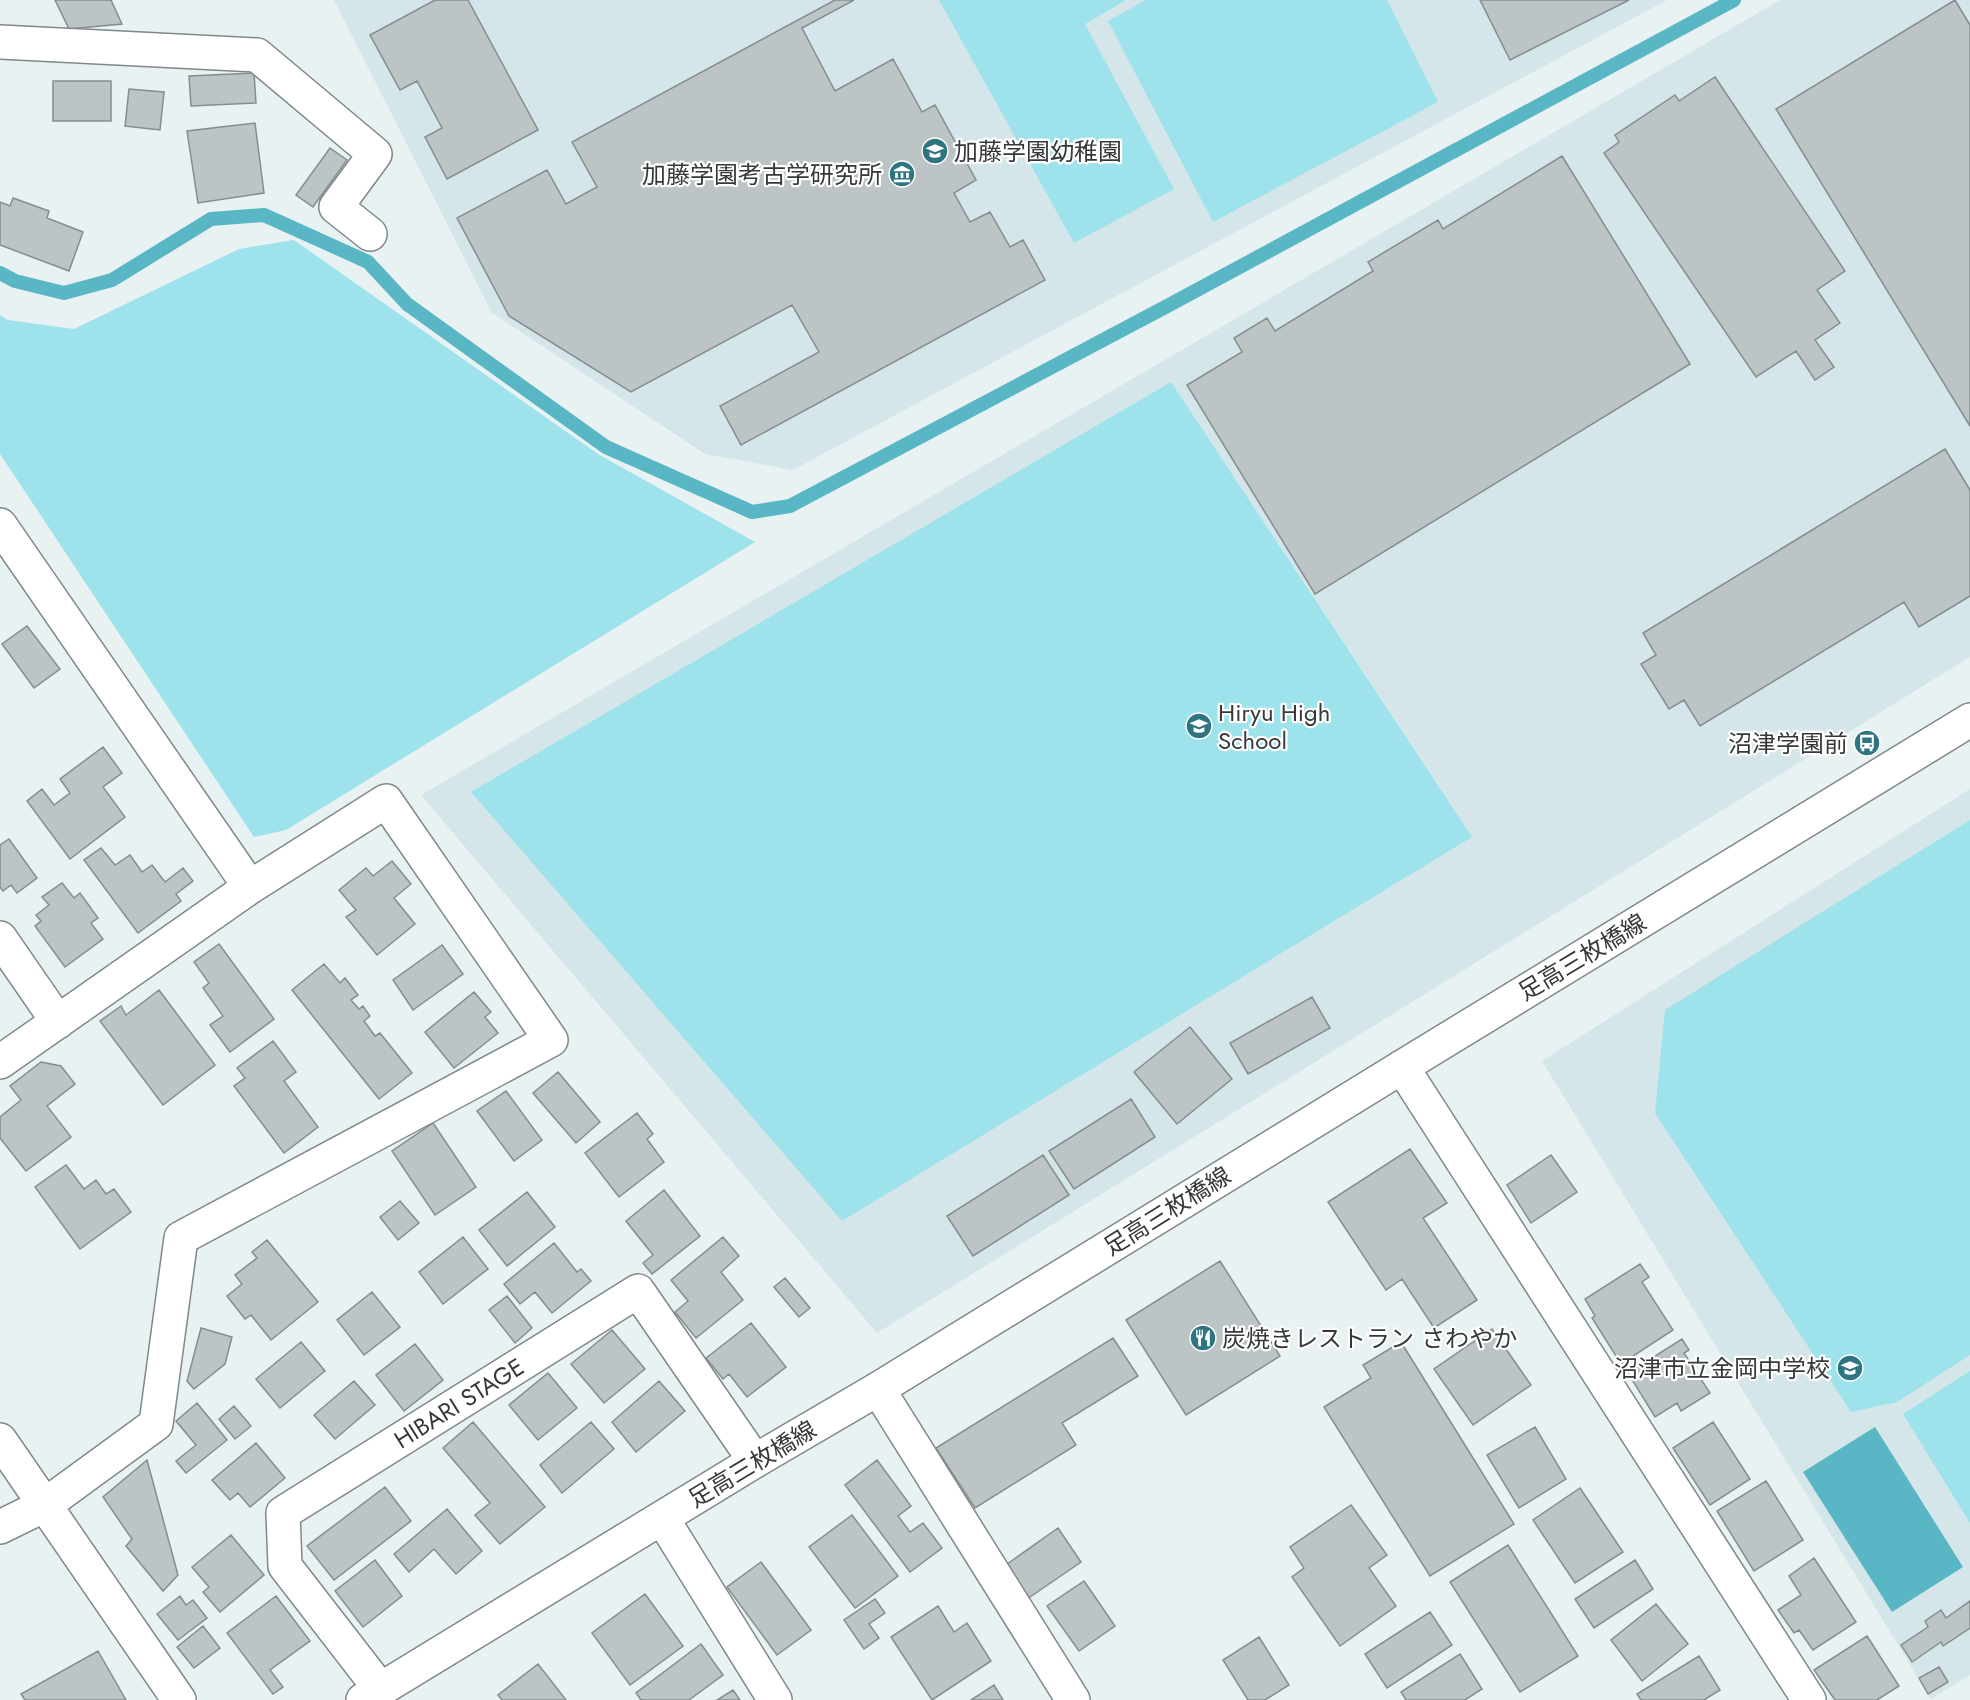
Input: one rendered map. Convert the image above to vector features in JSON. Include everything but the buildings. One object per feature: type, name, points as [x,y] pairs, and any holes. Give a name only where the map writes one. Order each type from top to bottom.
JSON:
[{"type":"street","points":[[0,42],[257,55],[375,154],[336,207],[370,234]]},
{"type":"street","points":[[0,525],[250,887]]},
{"type":"street","name":"足高三枚橋線","points":[[372,1695],[755,1461],[878,1389],[1970,720]]},
{"type":"street","points":[[0,1062],[250,887],[386,801],[551,1040],[181,1238],[156,1424],[45,1505],[0,1527]]},
{"type":"street","points":[[0,938],[58,1022]]},
{"type":"street","points":[[1402,1067],[1809,1700]]},
{"type":"street","name":"HIBARI STAGE","points":[[372,1695],[285,1566],[284,1513],[638,1291],[755,1461]]},
{"type":"street","points":[[878,1389],[1073,1700]]},
{"type":"street","points":[[0,1440],[179,1700]]},
{"type":"street","points":[[662,1518],[775,1700]]},
{"type":"shaded area","points":[[334,0],[1667,0],[793,470],[705,454],[492,313]]},
{"type":"shaded area","points":[[939,0],[1126,0],[1085,24],[1174,189],[1074,243]]},
{"type":"shaded area","points":[[1146,0],[1387,0],[1438,102],[1213,222],[1108,21]]},
{"type":"shaded area","name":"Hiryu High School","points":[[1780,0],[1970,0],[1970,657],[877,1333],[421,795]]},
{"type":"shaded area","points":[[294,240],[598,454],[755,542],[286,830],[254,837],[0,454],[0,315],[8,320],[74,329],[239,249]]},
{"type":"shaded area","points":[[1171,382],[1472,837],[842,1221],[471,792]]},
{"type":"shaded area","name":"沼津市立金岡中学校","points":[[1970,789],[1970,1675],[1931,1699],[1542,1061]]},
{"type":"shaded area","points":[[1970,820],[1970,1355],[1897,1402],[1851,1412],[1655,1113],[1665,1010]]},
{"type":"shaded area","points":[[1970,1371],[1970,1523],[1903,1414]]},
{"type":"shaded area","points":[[1875,1427],[1963,1567],[1892,1612],[1803,1472]]},
{"type":"waterway","points":[[0,273],[15,281],[64,293],[112,280],[211,219],[264,215],[368,262],[407,304],[606,447],[752,512],[790,506],[1171,304],[1734,0]]},
{"type":"place","name":"加藤学園幼稚園","points":[[935,151]]},
{"type":"place","name":"加藤学園考古学研究所","points":[[902,174]]},
{"type":"place","name":"Hiryu High School","points":[[1199,726]]},
{"type":"place","name":"沼津学園前","points":[[1867,743]]},
{"type":"place","name":"炭焼きレストラン さわやか","points":[[1203,1338]]},
{"type":"place","name":"沼津市立金岡中学校","points":[[1850,1368]]}]
